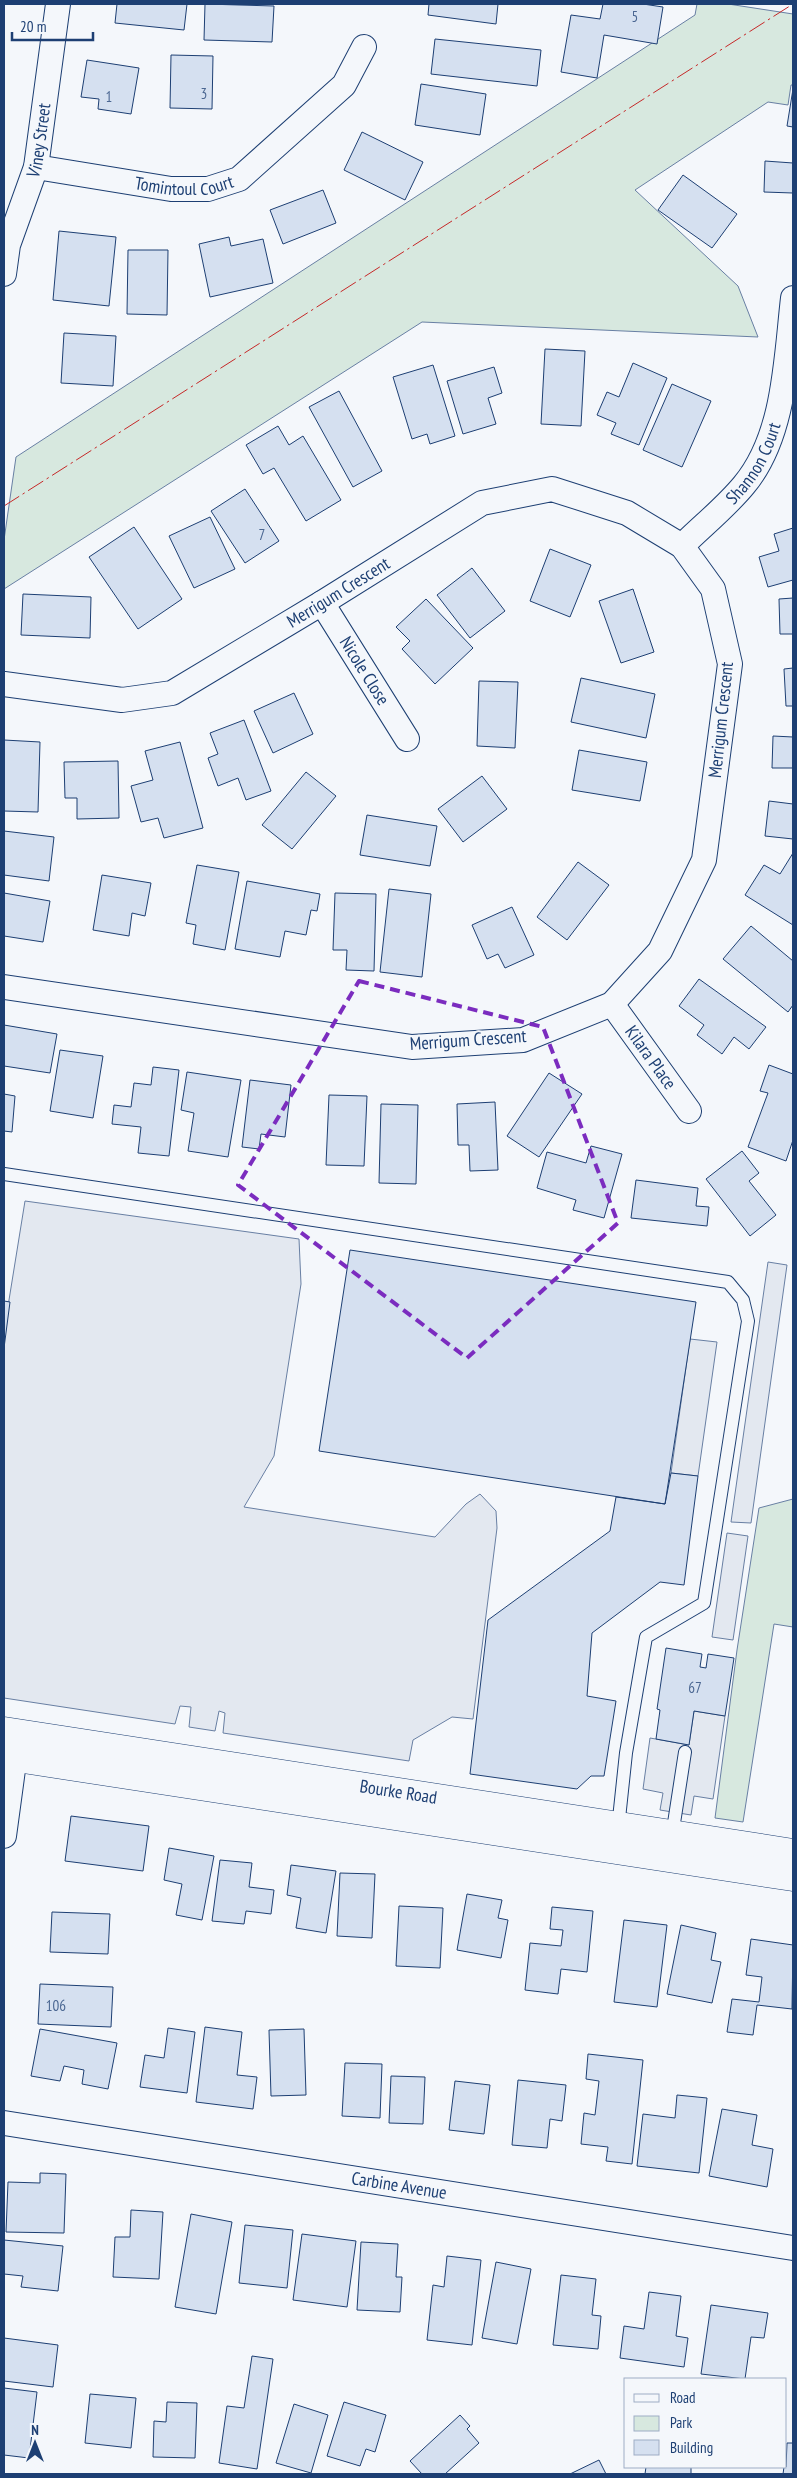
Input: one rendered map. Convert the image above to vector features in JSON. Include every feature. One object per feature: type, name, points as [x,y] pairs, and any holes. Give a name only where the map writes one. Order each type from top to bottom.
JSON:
[{"type":"main road","name":"Bourke Road","points":[[10,1744],[670,1846],[793,1853]]},
{"type":"main road","name":"Bourke Road","points":[[670,1846],[793,1877]]},
{"type":"street","name":"Viney Street","points":[[4,274],[6,245],[36,167],[58,4]]},
{"type":"street","name":"Tomintoul Court","points":[[36,167],[171,188],[208,188],[239,179],[344,85],[364,47]]},
{"type":"street","name":"Shannon Court","points":[[682,546],[745,484],[771,439],[780,398],[793,298]]},
{"type":"street","name":"Merrigum Crescent","points":[[4,684],[122,700],[172,692],[322,603],[482,503],[552,489],[627,513],[682,546],[713,589],[730,664],[704,860],[660,951],[612,1004],[523,1040],[412,1047],[4,987]]},
{"type":"street","name":"Nicole Close","points":[[322,603],[407,739]]},
{"type":"street","name":"Kilara Place","points":[[612,1004],[689,1111]]},
{"type":"street","points":[[4,1836],[10,1744]]},
{"type":"street","name":"Carbine Avenue","points":[[4,2123],[793,2248]]},
{"type":"lane","points":[[4,1174],[728,1282],[743,1300],[748,1321],[704,1603],[646,1637],[626,1753],[616,1838]]},
{"type":"lane","points":[[670,1846],[685,1752]]},
{"type":"highlighted area","points":[[359,981],[543,1027],[618,1223],[467,1358],[238,1185]]},
{"type":"green space","points":[[697,4],[728,4],[793,14],[793,85],[791,85],[788,105],[768,102],[635,190],[738,286],[758,337],[422,322],[4,589],[4,540],[16,457],[695,15]]},
{"type":"green space","points":[[793,1499],[793,1627],[774,1624],[743,1822],[715,1818],[737,1650],[759,1508]]},
{"type":"shaded area","points":[[25,1201],[299,1239],[301,1284],[274,1456],[244,1507],[435,1537],[466,1504],[480,1494],[496,1511],[497,1528],[473,1719],[452,1717],[413,1740],[409,1761],[223,1733],[225,1713],[219,1711],[215,1731],[189,1727],[191,1707],[180,1706],[175,1724],[4,1698],[4,1331]]},
{"type":"shaded area","points":[[768,1262],[787,1265],[751,1523],[731,1522]]},
{"type":"shaded area","points":[[690,1339],[717,1342],[698,1476],[671,1473]]},
{"type":"shaded area","points":[[727,1533],[748,1536],[733,1640],[712,1637]]},
{"type":"shaded area","points":[[694,1711],[725,1716],[713,1799],[694,1796],[691,1815],[660,1810],[663,1793],[643,1789],[650,1738],[689,1745]]},
{"type":"building","points":[[117,4],[187,4],[184,30],[115,23]]},
{"type":"building","points":[[205,4],[274,6],[272,42],[204,40]]},
{"type":"building","points":[[429,4],[498,4],[496,24],[428,15]]},
{"type":"building","points":[[603,4],[643,4],[663,7],[657,44],[604,35],[597,78],[561,72],[571,15],[600,19]]},
{"type":"building","points":[[435,39],[541,50],[537,86],[431,74]]},
{"type":"building","points":[[171,55],[213,56],[212,109],[170,108]]},
{"type":"building","points":[[87,60],[139,68],[131,114],[98,109],[99,99],[81,97]]},
{"type":"building","points":[[421,84],[486,94],[480,135],[415,125]]},
{"type":"building","points":[[793,89],[793,127],[787,126]]},
{"type":"building","points":[[362,132],[423,162],[405,200],[344,170]]},
{"type":"building","points":[[765,161],[793,163],[793,193],[764,192]]},
{"type":"building","points":[[683,175],[737,214],[712,248],[658,210]]},
{"type":"building","points":[[323,190],[336,223],[283,244],[270,210]]},
{"type":"building","points":[[59,231],[116,237],[109,306],[53,300]]},
{"type":"building","points":[[229,237],[231,246],[263,239],[273,283],[210,297],[199,244]]},
{"type":"building","points":[[128,250],[168,250],[167,315],[127,314]]},
{"type":"building","points":[[64,333],[116,336],[113,386],[61,383]]},
{"type":"building","points":[[545,349],[585,351],[581,426],[541,424]]},
{"type":"building","points":[[633,363],[667,378],[639,445],[611,434],[616,423],[597,415],[607,392],[619,397]]},
{"type":"building","points":[[433,365],[455,436],[430,444],[427,434],[412,439],[393,377]]},
{"type":"building","points":[[494,367],[502,393],[488,398],[496,424],[463,434],[447,381]]},
{"type":"building","points":[[672,384],[711,401],[682,467],[643,450]]},
{"type":"building","points":[[339,391],[382,471],[353,487],[309,407]]},
{"type":"building","points":[[278,426],[289,445],[303,436],[341,500],[306,521],[274,468],[263,474],[246,445]]},
{"type":"building","points":[[245,489],[279,541],[245,563],[211,511]]},
{"type":"building","points":[[210,517],[235,569],[194,588],[169,536]]},
{"type":"building","points":[[134,527],[182,599],[138,629],[89,557]]},
{"type":"building","points":[[793,528],[793,580],[768,587],[759,557],[779,551],[774,534]]},
{"type":"building","points":[[550,549],[591,565],[570,617],[530,601]]},
{"type":"building","points":[[472,568],[505,611],[470,638],[437,595]]},
{"type":"building","points":[[633,589],[654,652],[621,663],[599,601]]},
{"type":"building","points":[[23,594],[91,597],[90,638],[21,635]]},
{"type":"building","points":[[793,598],[793,634],[780,634],[779,599]]},
{"type":"building","points":[[426,599],[473,648],[435,684],[402,649],[410,641],[396,627]]},
{"type":"building","points":[[793,668],[793,706],[786,706],[784,669]]},
{"type":"building","points":[[581,678],[655,694],[646,738],[571,722]]},
{"type":"building","points":[[479,681],[518,682],[515,748],[477,746]]},
{"type":"building","points":[[294,693],[313,734],[273,753],[254,711]]},
{"type":"building","points":[[244,720],[271,791],[246,800],[238,778],[218,786],[208,758],[218,754],[210,733]]},
{"type":"building","points":[[773,736],[793,737],[793,768],[772,768]]},
{"type":"building","points":[[4,740],[40,742],[38,812],[4,811]]},
{"type":"building","points":[[180,742],[203,828],[164,838],[158,818],[141,822],[131,786],[153,780],[145,751]]},
{"type":"building","points":[[579,750],[647,762],[640,801],[572,790]]},
{"type":"building","points":[[118,761],[119,818],[77,819],[77,798],[65,798],[64,762]]},
{"type":"building","points":[[306,772],[336,796],[292,849],[262,825]]},
{"type":"building","points":[[482,776],[507,809],[463,842],[438,809]]},
{"type":"building","points":[[769,801],[793,804],[793,839],[765,836]]},
{"type":"building","points":[[367,815],[437,826],[430,866],[360,855]]},
{"type":"building","points":[[4,831],[54,837],[49,881],[4,875]]},
{"type":"building","points":[[793,853],[793,925],[745,895],[764,865],[780,874]]},
{"type":"building","points":[[578,862],[609,885],[567,940],[537,917]]},
{"type":"building","points":[[197,865],[239,872],[225,950],[193,944],[196,925],[186,923]]},
{"type":"building","points":[[102,875],[151,883],[145,916],[132,913],[129,936],[93,930]]},
{"type":"building","points":[[247,881],[320,894],[317,911],[311,910],[306,935],[285,931],[280,957],[235,949]]},
{"type":"building","points":[[389,889],[431,894],[422,977],[380,972]]},
{"type":"building","points":[[4,893],[50,901],[43,942],[4,936]]},
{"type":"building","points":[[335,893],[376,894],[374,971],[346,970],[347,950],[333,950]]},
{"type":"building","points":[[512,907],[534,955],[505,968],[498,954],[487,959],[472,925]]},
{"type":"building","points":[[751,926],[793,961],[793,1005],[788,1012],[723,959]]},
{"type":"building","points":[[699,979],[766,1027],[749,1049],[734,1037],[722,1054],[697,1035],[704,1025],[679,1006]]},
{"type":"building","points":[[4,1025],[57,1034],[50,1073],[4,1066]]},
{"type":"building","points":[[60,1050],[103,1056],[93,1118],[50,1111]]},
{"type":"building","points":[[769,1065],[793,1074],[793,1140],[786,1161],[748,1147],[768,1093],[760,1091]]},
{"type":"building","points":[[153,1067],[179,1070],[169,1156],[138,1153],[141,1127],[112,1124],[114,1105],[131,1107],[134,1083],[151,1085]]},
{"type":"building","points":[[187,1072],[241,1080],[228,1157],[188,1151],[194,1113],[181,1110]]},
{"type":"building","points":[[549,1073],[582,1094],[539,1157],[507,1136]]},
{"type":"building","points":[[250,1080],[291,1085],[285,1137],[261,1134],[259,1149],[242,1147]]},
{"type":"building","points":[[4,1094],[15,1096],[12,1132],[4,1131]]},
{"type":"building","points":[[329,1095],[367,1096],[364,1166],[326,1165]]},
{"type":"building","points":[[495,1102],[498,1170],[470,1171],[469,1145],[458,1145],[457,1104]]},
{"type":"building","points":[[381,1104],[418,1105],[416,1184],[379,1183]]},
{"type":"building","points":[[591,1146],[622,1154],[604,1218],[573,1210],[576,1200],[537,1188],[547,1152],[586,1163]]},
{"type":"building","points":[[742,1151],[759,1173],[749,1181],[776,1215],[750,1236],[706,1179]]},
{"type":"building","points":[[636,1180],[698,1188],[696,1206],[709,1207],[707,1226],[631,1218]]},
{"type":"building","points":[[350,1250],[696,1302],[665,1504],[319,1451]]},
{"type":"building","points":[[4,1301],[10,1302],[4,1348]]},
{"type":"building","points":[[671,1473],[698,1476],[684,1585],[660,1582],[592,1633],[587,1696],[616,1701],[604,1776],[591,1776],[577,1789],[470,1774],[488,1620],[610,1531],[616,1497],[665,1504]]},
{"type":"building","points":[[666,1648],[702,1654],[700,1667],[706,1668],[708,1654],[734,1658],[725,1716],[694,1711],[689,1745],[656,1739],[660,1710],[657,1709]]},
{"type":"building","points":[[71,1816],[149,1826],[143,1871],[65,1861]]},
{"type":"building","points":[[169,1848],[214,1856],[202,1920],[176,1915],[182,1884],[164,1880]]},
{"type":"building","points":[[220,1860],[252,1863],[249,1887],[274,1890],[271,1914],[246,1911],[244,1924],[212,1921]]},
{"type":"building","points":[[291,1865],[336,1871],[326,1933],[296,1928],[301,1898],[287,1895]]},
{"type":"building","points":[[340,1873],[375,1874],[372,1938],[337,1936]]},
{"type":"building","points":[[467,1894],[502,1900],[498,1918],[508,1920],[501,1958],[457,1950]]},
{"type":"building","points":[[399,1906],[443,1908],[440,1968],[396,1966]]},
{"type":"building","points":[[552,1907],[593,1911],[587,1972],[561,1969],[558,1994],[525,1990],[530,1943],[561,1946],[563,1930],[550,1929]]},
{"type":"building","points":[[52,1912],[110,1914],[108,1954],[50,1952]]},
{"type":"building","points":[[624,1920],[667,1925],[657,2007],[614,2002]]},
{"type":"building","points":[[681,1925],[716,1933],[711,1960],[721,1962],[712,2003],[667,1994]]},
{"type":"building","points":[[751,1939],[793,1945],[792,2009],[757,2005],[753,2035],[727,2032],[732,1999],[759,2002],[762,1977],[746,1975]]},
{"type":"building","points":[[40,1984],[113,1987],[111,2027],[38,2024]]},
{"type":"building","points":[[205,2027],[242,2032],[237,2075],[257,2077],[253,2109],[196,2102]]},
{"type":"building","points":[[168,2028],[195,2032],[187,2093],[140,2087],[145,2055],[164,2058]]},
{"type":"building","points":[[40,2029],[117,2043],[108,2089],[82,2084],[84,2070],[64,2066],[60,2081],[31,2076]]},
{"type":"building","points":[[304,2029],[306,2095],[271,2096],[269,2030]]},
{"type":"building","points":[[588,2054],[643,2060],[632,2164],[606,2161],[608,2147],[581,2144],[584,2113],[595,2115],[599,2081],[586,2079]]},
{"type":"building","points":[[345,2063],[382,2064],[380,2118],[342,2116]]},
{"type":"building","points":[[391,2076],[425,2077],[423,2124],[389,2123]]},
{"type":"building","points":[[518,2080],[566,2085],[562,2121],[550,2119],[547,2148],[512,2145]]},
{"type":"building","points":[[455,2081],[490,2085],[484,2134],[449,2130]]},
{"type":"building","points":[[677,2095],[707,2098],[699,2173],[637,2166],[643,2114],[675,2118]]},
{"type":"building","points":[[722,2109],[757,2115],[752,2145],[773,2149],[767,2187],[709,2176]]},
{"type":"building","points":[[40,2173],[66,2174],[64,2233],[6,2232],[8,2182],[40,2183]]},
{"type":"building","points":[[131,2210],[163,2212],[159,2279],[113,2277],[115,2237],[130,2237]]},
{"type":"building","points":[[191,2214],[232,2222],[216,2314],[175,2307]]},
{"type":"building","points":[[245,2225],[293,2230],[287,2288],[239,2283]]},
{"type":"building","points":[[302,2234],[356,2241],[347,2307],[293,2300]]},
{"type":"building","points":[[4,2240],[63,2246],[58,2291],[21,2287],[23,2276],[4,2274]]},
{"type":"building","points":[[361,2242],[398,2244],[396,2277],[402,2277],[400,2312],[357,2310]]},
{"type":"building","points":[[447,2256],[481,2260],[472,2345],[427,2340],[433,2285],[444,2287]]},
{"type":"building","points":[[496,2262],[531,2269],[517,2344],[482,2338]]},
{"type":"building","points":[[561,2275],[596,2279],[592,2315],[601,2316],[598,2349],[553,2345]]},
{"type":"building","points":[[649,2292],[681,2296],[676,2336],[688,2338],[684,2367],[620,2358],[624,2326],[644,2329]]},
{"type":"building","points":[[711,2305],[768,2313],[764,2338],[751,2337],[745,2378],[701,2374]]},
{"type":"building","points":[[4,2338],[58,2345],[53,2387],[4,2381]]},
{"type":"building","points":[[252,2356],[273,2359],[257,2469],[219,2463],[227,2406],[244,2408]]},
{"type":"building","points":[[4,2388],[37,2392],[29,2458],[4,2455]]},
{"type":"building","points":[[90,2394],[136,2398],[131,2448],[85,2443]]},
{"type":"building","points":[[167,2402],[197,2403],[195,2458],[153,2457],[154,2421],[166,2422]]},
{"type":"building","points":[[344,2402],[386,2415],[375,2452],[366,2449],[360,2466],[327,2456]]},
{"type":"building","points":[[294,2404],[328,2415],[311,2473],[276,2463]]},
{"type":"building","points":[[460,2415],[470,2426],[467,2429],[479,2443],[445,2474],[422,2474],[410,2461]]},
{"type":"building","points":[[787,2443],[793,2443],[793,2474],[783,2474],[784,2468],[787,2468]]},
{"type":"building","points":[[599,2460],[606,2474],[570,2474]]},
{"type":"building","points":[[646,2468],[691,2468],[691,2474],[645,2474]]},
{"type":"power","points":[[4,506],[793,4]]}]
